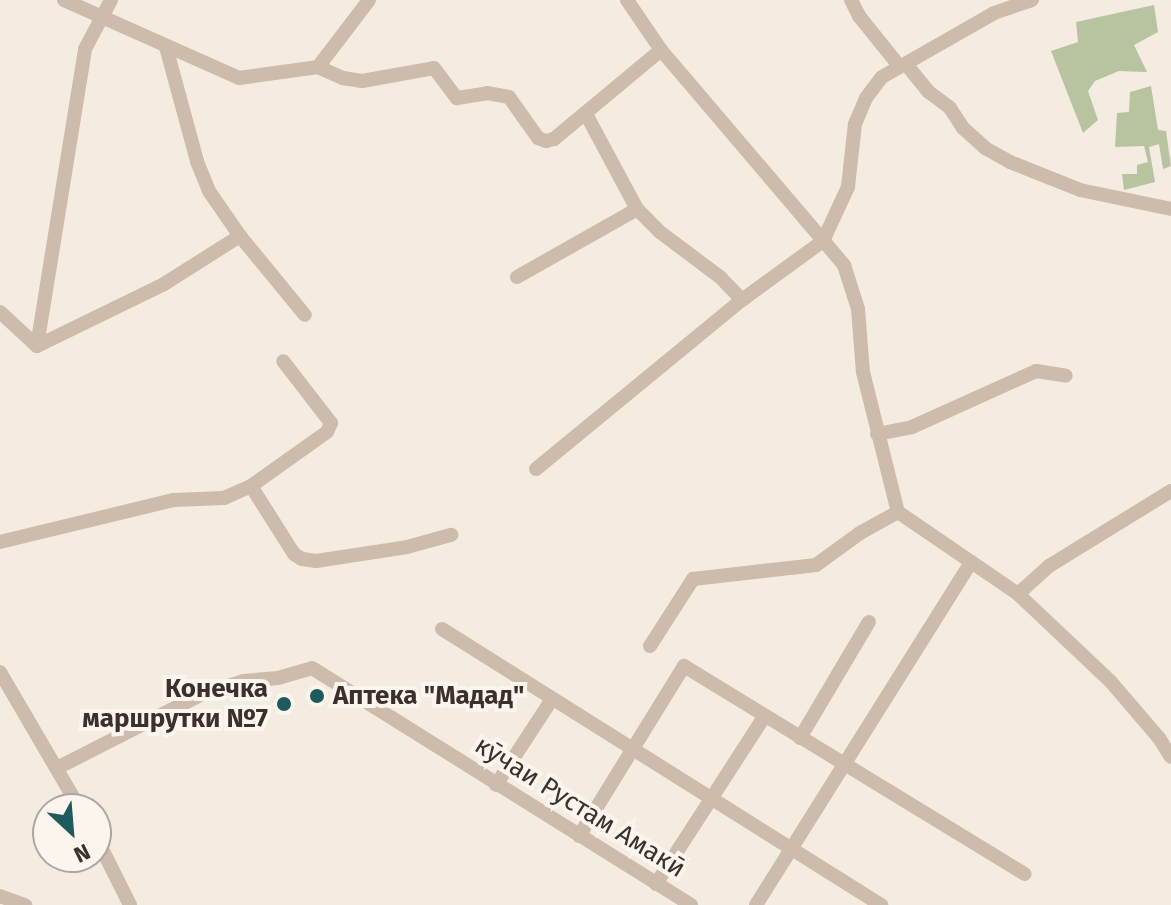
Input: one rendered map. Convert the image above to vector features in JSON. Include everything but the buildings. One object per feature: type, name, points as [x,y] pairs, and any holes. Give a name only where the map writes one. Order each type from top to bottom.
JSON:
[{"type":"street","points":[[64,0],[239,78],[318,67],[343,78],[362,81],[434,68],[457,98],[487,93],[509,97],[538,138],[546,141],[554,139],[586,114],[661,50]]},
{"type":"street","points":[[37,346],[85,49],[111,0]]},
{"type":"street","points":[[318,67],[369,0]]},
{"type":"street","points":[[627,0],[661,50],[844,265],[853,287],[863,372],[898,512],[1018,594],[1111,682],[1159,738],[1171,757]]},
{"type":"street","points":[[851,0],[859,16],[903,66],[950,108],[963,128],[985,148],[1010,162],[1080,190],[1171,209]]},
{"type":"street","points":[[536,469],[742,300],[823,241],[848,187],[855,124],[866,98],[882,77],[994,13],[1032,0]]},
{"type":"street","points":[[166,47],[197,161],[209,191],[240,236],[305,315]]},
{"type":"street","points":[[586,114],[637,209],[660,232],[720,277],[742,300]]},
{"type":"street","points":[[517,277],[637,209]]},
{"type":"street","points":[[37,346],[164,284],[240,236]]},
{"type":"street","points":[[0,312],[37,346]]},
{"type":"street","points":[[0,542],[174,500],[224,498],[251,486],[327,432],[331,423],[283,361]]},
{"type":"street","points":[[877,434],[912,427],[1036,371],[1066,376]]},
{"type":"street","points":[[251,486],[294,554],[302,559],[316,561],[407,547],[451,535]]},
{"type":"street","points":[[1018,594],[1049,566],[1171,491]]},
{"type":"street","points":[[650,646],[693,579],[816,565],[860,533],[898,512]]},
{"type":"street","points":[[756,905],[971,562]]},
{"type":"street","points":[[800,738],[869,622]]},
{"type":"street","points":[[442,629],[881,905]]},
{"type":"street","points":[[579,836],[684,666],[1025,874]]},
{"type":"street","name":"кӯчаи Рустам Амакӣ","points":[[57,768],[202,694],[244,681],[278,678],[312,668],[691,905]]},
{"type":"street","points":[[0,672],[71,793]]},
{"type":"street","points":[[496,785],[552,699]]},
{"type":"street","points":[[656,884],[764,717]]},
{"type":"street","points":[[112,869],[130,905]]},
{"type":"street","points":[[0,896],[25,905]]},
{"type":"green space","points":[[1154,5],[1158,32],[1134,45],[1147,72],[1119,71],[1095,81],[1088,91],[1098,120],[1083,133],[1051,51],[1078,42],[1076,22]]},
{"type":"green space","points":[[1151,86],[1158,130],[1166,131],[1171,166],[1163,169],[1159,144],[1149,147],[1155,182],[1124,190],[1122,174],[1137,174],[1137,165],[1148,162],[1144,146],[1115,147],[1117,113],[1129,112],[1130,92]]},
{"type":"place","name":"Аптека \"Мадад\"","points":[[317,696]]},
{"type":"place","name":"Конечка маршрутки №7","points":[[284,704]]}]
